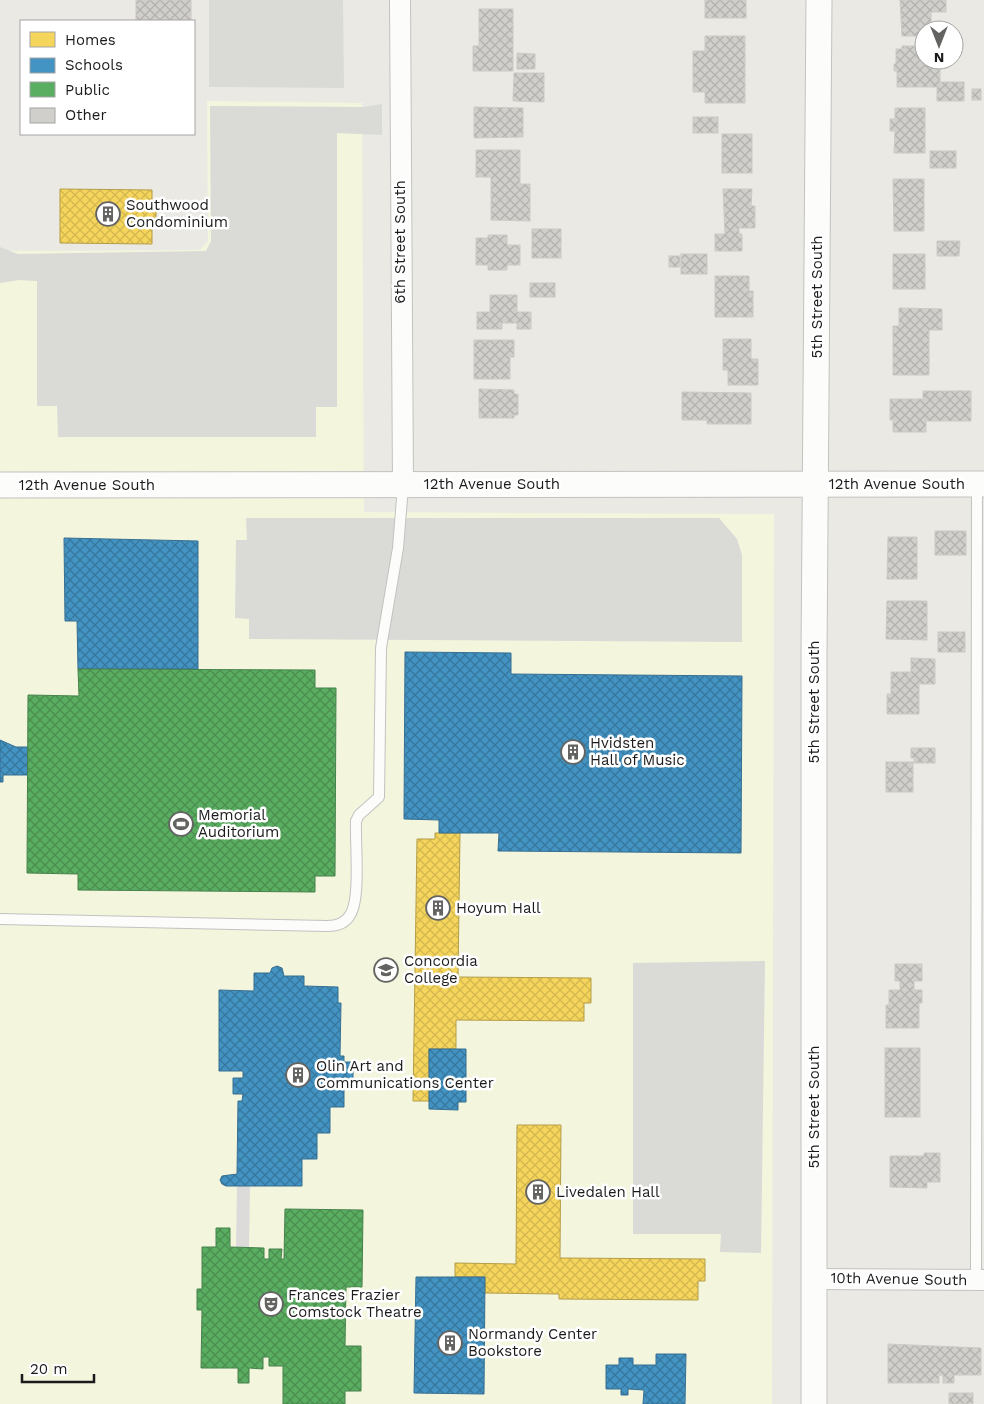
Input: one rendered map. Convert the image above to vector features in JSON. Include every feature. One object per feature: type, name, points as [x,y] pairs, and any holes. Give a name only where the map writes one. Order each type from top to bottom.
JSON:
[{"type":"street","name":"6th Street South","points":[[400,0],[403,484]]},
{"type":"street","name":"5th Street South","points":[[814,1404],[814,655],[817,483],[819,0]]},
{"type":"street","name":"12th Avenue South","points":[[0,485],[980,484]]},
{"type":"street","name":"10th Avenue South","points":[[814,1279],[980,1280]]},
{"type":"lane","points":[[0,919],[336,926],[347,919],[353,909],[356,894],[356,821],[359,815],[379,797],[381,648],[398,548],[403,484]]},
{"type":"lane","points":[[980,484],[980,1280]]},
{"type":"shaded area","points":[[209,0],[343,0],[344,88],[209,87]]},
{"type":"shaded area","name":"Concordia College","points":[[207,101],[362,103],[364,512],[774,514],[772,1404],[0,1404],[0,251],[200,250],[208,241]]},
{"type":"shaded area","points":[[382,104],[382,135],[337,133],[337,407],[316,407],[316,437],[58,437],[57,406],[37,406],[37,281],[19,280],[0,283],[0,247],[18,254],[206,251],[211,241],[210,106],[364,107]]},
{"type":"shaded area","points":[[246,518],[719,518],[737,539],[742,555],[742,642],[249,639],[249,619],[235,618],[236,540],[247,540]]},
{"type":"shaded area","points":[[765,961],[761,1253],[720,1252],[721,1234],[633,1234],[633,963]]},
{"type":"pier","points":[[237,1186],[250,1186],[249,1247],[236,1247]]},
{"type":"building: Homes","name":"Southwood Condominium","points":[[60,189],[152,190],[152,209],[156,210],[156,218],[152,218],[152,244],[60,243]]},
{"type":"building: Homes","name":"Hoyum Hall","points":[[435,833],[460,833],[458,977],[591,978],[591,1003],[584,1003],[584,1021],[456,1020],[456,1049],[429,1049],[429,1101],[413,1101],[417,839],[435,839]]},
{"type":"building: Homes","name":"Livedalen Hall","points":[[517,1125],[561,1125],[560,1258],[705,1259],[705,1281],[698,1281],[698,1300],[559,1299],[559,1294],[485,1293],[485,1277],[455,1277],[455,1263],[516,1264]]},
{"type":"building: Schools","points":[[64,538],[198,541],[198,669],[78,669],[77,621],[65,621]]},
{"type":"building: Schools","name":"Hvidsten Hall of Music","points":[[405,652],[511,653],[511,674],[742,676],[741,853],[498,851],[499,833],[439,833],[439,820],[404,819]]},
{"type":"building: Schools","points":[[0,740],[16,747],[28,747],[28,775],[3,775],[3,782],[0,782]]},
{"type":"building: Schools","name":"Olin Art and Communications Center","points":[[277,966],[282,968],[284,976],[304,976],[304,986],[338,987],[338,1003],[341,1003],[340,1056],[344,1056],[344,1062],[353,1062],[353,1081],[344,1081],[344,1107],[330,1107],[330,1133],[317,1133],[317,1159],[302,1159],[302,1186],[226,1186],[220,1180],[222,1176],[237,1174],[238,1101],[242,1101],[243,1094],[233,1094],[233,1078],[243,1078],[243,1071],[219,1071],[219,990],[254,991],[254,973],[270,973],[272,968]]},
{"type":"building: Schools","points":[[429,1049],[466,1049],[466,1102],[458,1102],[458,1110],[429,1109]]},
{"type":"building: Schools","name":"Normandy Center Bookstore","points":[[416,1277],[485,1277],[484,1394],[414,1393]]},
{"type":"building: Schools","points":[[656,1354],[686,1354],[685,1404],[643,1404],[644,1390],[628,1389],[628,1395],[621,1395],[621,1389],[606,1389],[606,1365],[619,1365],[619,1358],[633,1358],[633,1365],[656,1365]]},
{"type":"building: Public","name":"Memorial Auditorium","points":[[78,669],[315,670],[315,688],[336,688],[335,876],[315,876],[315,892],[78,890],[78,874],[27,873],[28,695],[79,696]]},
{"type":"building: Public","name":"Frances Frazier Comstock Theatre","points":[[285,1209],[363,1210],[362,1287],[346,1287],[345,1346],[361,1346],[361,1391],[345,1391],[345,1404],[283,1404],[283,1366],[269,1366],[269,1357],[263,1357],[263,1369],[249,1368],[249,1383],[238,1383],[238,1368],[201,1368],[202,1310],[197,1310],[197,1289],[202,1289],[202,1247],[216,1247],[216,1228],[230,1228],[230,1247],[264,1248],[264,1259],[269,1259],[269,1249],[282,1249],[281,1259],[284,1259]]},
{"type":"building: Other","points":[[136,0],[191,0],[191,20],[136,20]]},
{"type":"building: Other","points":[[705,0],[746,0],[746,18],[705,18]]},
{"type":"building: Other","points":[[900,0],[946,0],[946,12],[931,12],[931,20],[914,20],[914,36],[902,36]]},
{"type":"building: Other","points":[[479,9],[513,9],[513,71],[473,71],[473,46],[479,46]]},
{"type":"building: Other","points":[[705,36],[745,36],[745,103],[705,103],[705,92],[693,92],[693,51],[705,51]]},
{"type":"building: Other","points":[[902,46],[914,46],[914,70],[940,70],[940,82],[964,82],[964,101],[937,101],[937,87],[897,87],[897,71],[894,71],[894,64],[896,64],[896,49],[902,49]]},
{"type":"building: Other","points":[[517,53],[535,54],[535,69],[517,69]]},
{"type":"building: Other","points":[[514,73],[544,73],[544,102],[513,101]]},
{"type":"building: Other","points":[[972,89],[981,89],[981,100],[972,100]]},
{"type":"building: Other","points":[[474,107],[523,108],[523,137],[474,138]]},
{"type":"building: Other","points":[[895,108],[925,108],[925,153],[894,153],[895,131],[890,131],[890,119],[895,119]]},
{"type":"building: Other","points":[[693,117],[718,117],[718,133],[693,133]]},
{"type":"building: Other","points":[[722,134],[752,134],[752,173],[722,173]]},
{"type":"building: Other","points":[[476,150],[520,150],[520,184],[530,184],[530,221],[491,220],[491,177],[476,177]]},
{"type":"building: Other","points":[[930,151],[956,151],[956,168],[930,168]]},
{"type":"building: Other","points":[[893,179],[924,179],[924,231],[894,231]]},
{"type":"building: Other","points":[[723,189],[752,189],[751,206],[755,206],[755,228],[739,228],[739,234],[742,234],[742,251],[715,251],[715,234],[725,234]]},
{"type":"building: Other","points":[[532,229],[561,229],[561,258],[532,258]]},
{"type":"building: Other","points":[[488,235],[507,235],[507,245],[520,245],[520,265],[507,265],[507,270],[488,270],[488,265],[476,265],[476,238],[488,238]]},
{"type":"building: Other","points":[[937,241],[960,241],[959,256],[937,256]]},
{"type":"building: Other","points":[[681,254],[707,254],[707,274],[681,274]]},
{"type":"building: Other","points":[[893,254],[925,254],[925,289],[893,289]]},
{"type":"building: Other","points":[[669,256],[680,256],[680,267],[669,267]]},
{"type":"building: Other","points":[[715,276],[749,276],[749,291],[753,291],[753,317],[715,317]]},
{"type":"building: Other","points":[[530,283],[555,283],[555,297],[530,297]]},
{"type":"building: Other","points":[[490,295],[517,295],[517,312],[531,312],[531,329],[517,329],[517,323],[502,323],[502,329],[477,329],[477,312],[490,312]]},
{"type":"building: Other","points":[[899,308],[942,309],[942,330],[929,330],[929,375],[893,375],[893,326],[899,326]]},
{"type":"building: Other","points":[[723,339],[751,339],[751,359],[758,359],[758,385],[728,385],[728,370],[723,370]]},
{"type":"building: Other","points":[[474,340],[514,340],[514,357],[510,357],[510,379],[474,379]]},
{"type":"building: Other","points":[[479,389],[514,390],[514,394],[518,394],[518,415],[514,415],[514,418],[479,418]]},
{"type":"building: Other","points":[[923,391],[971,391],[971,421],[926,421],[926,432],[893,432],[893,420],[890,420],[890,399],[923,399]]},
{"type":"building: Other","points":[[682,392],[751,393],[751,424],[707,424],[707,420],[682,420]]},
{"type":"building: Other","points":[[935,531],[966,531],[966,555],[935,555]]},
{"type":"building: Other","points":[[888,537],[917,537],[917,579],[887,579]]},
{"type":"building: Other","points":[[887,601],[927,601],[927,640],[886,639]]},
{"type":"building: Other","points":[[938,632],[965,632],[965,652],[938,652]]},
{"type":"building: Other","points":[[911,658],[935,659],[935,684],[919,684],[919,714],[887,714],[887,694],[891,694],[891,672],[911,672]]},
{"type":"building: Other","points":[[911,748],[935,748],[935,763],[914,763],[914,758],[911,758]]},
{"type":"building: Other","points":[[886,762],[913,762],[913,792],[886,792]]},
{"type":"building: Other","points":[[895,964],[922,964],[922,981],[914,981],[914,990],[922,990],[922,1003],[919,1003],[919,1028],[886,1028],[886,1005],[889,1005],[889,990],[900,990],[900,981],[895,981]]},
{"type":"building: Other","points":[[885,1048],[920,1048],[920,1117],[885,1117]]},
{"type":"building: Other","points":[[924,1153],[940,1153],[940,1182],[927,1182],[927,1188],[890,1187],[890,1156],[924,1156]]},
{"type":"building: Other","points":[[888,1344],[981,1348],[981,1375],[954,1375],[954,1383],[943,1383],[943,1375],[939,1375],[939,1383],[888,1383]]},
{"type":"building: Other","points":[[949,1393],[973,1393],[973,1404],[949,1404]]},
{"type":"place","name":"Southwood Condominium","points":[[108,214]]},
{"type":"place","name":"Hvidsten Hall of Music","points":[[573,752]]},
{"type":"place","name":"Memorial Auditorium","points":[[181,824]]},
{"type":"place","name":"Hoyum Hall","points":[[438,908]]},
{"type":"place","name":"Concordia College","points":[[386,970]]},
{"type":"place","name":"Olin Art and Communications Center","points":[[298,1075]]},
{"type":"place","name":"Livedalen Hall","points":[[538,1192]]},
{"type":"place","name":"Frances Frazier Comstock Theatre","points":[[271,1304]]},
{"type":"place","name":"Normandy Center Bookstore","points":[[450,1343]]}]
